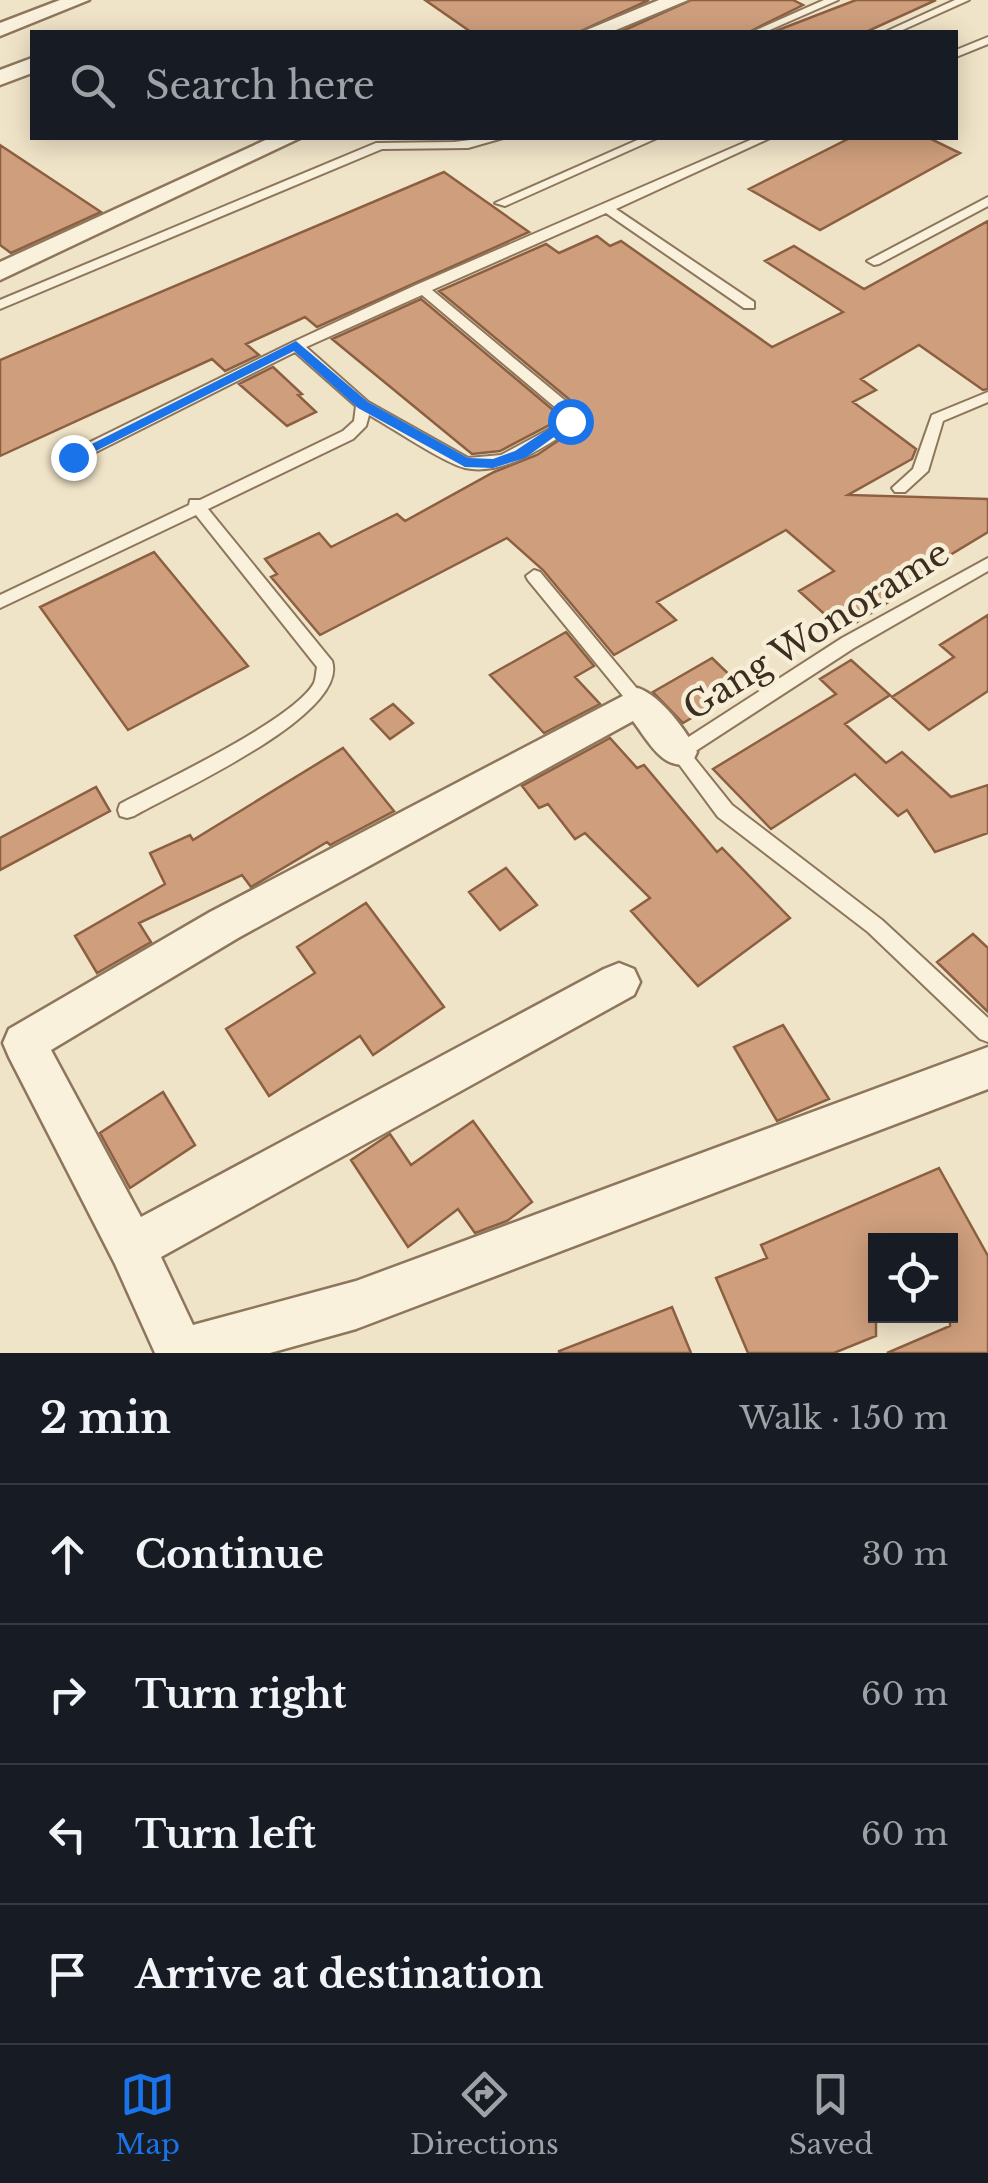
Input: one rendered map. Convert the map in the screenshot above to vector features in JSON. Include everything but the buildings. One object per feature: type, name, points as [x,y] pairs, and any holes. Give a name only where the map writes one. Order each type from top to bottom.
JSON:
[{"type":"street","points":[[0,30],[79,0]]},
{"type":"street","points":[[597,30],[678,0]]},
{"type":"street","points":[[0,78],[30,66]]},
{"type":"street","points":[[3,267],[284,140]]},
{"type":"street","points":[[680,752],[638,702],[224,925],[24,1043],[132,1247],[181,1353],[356,1305],[988,1068]]},
{"type":"street","points":[[132,1247],[619,982]]},
{"type":"lane","points":[[763,30],[832,0]]},
{"type":"lane","points":[[895,30],[964,0]]},
{"type":"lane","points":[[958,53],[988,40]]},
{"type":"lane","points":[[0,305],[380,146],[405,142],[466,147],[489,140]]},
{"type":"lane","points":[[502,203],[646,140]]},
{"type":"lane","points":[[73,457],[421,288],[759,140]]},
{"type":"lane","points":[[874,261],[988,201]]},
{"type":"lane","points":[[605,208],[749,305]]},
{"type":"lane","points":[[296,346],[363,405],[465,462],[479,465],[520,455],[568,426],[562,406],[421,288]]},
{"type":"lane","points":[[900,488],[920,471],[929,453],[930,429],[937,418],[988,397]]},
{"type":"lane","points":[[0,602],[196,504],[348,436],[361,423],[363,405]]},
{"type":"lane","points":[[126,810],[274,725],[314,695],[324,681],[326,666],[196,504]]},
{"type":"lane","name":"Gang Wonorame","points":[[680,752],[848,643],[988,564]]},
{"type":"lane","points":[[534,576],[638,702]]},
{"type":"lane","points":[[680,752],[725,811],[875,926],[988,1032]]},
{"type":"route","points":[[73,457],[296,346],[363,405],[465,462],[493,464],[520,455],[568,426],[570,421]]}]
